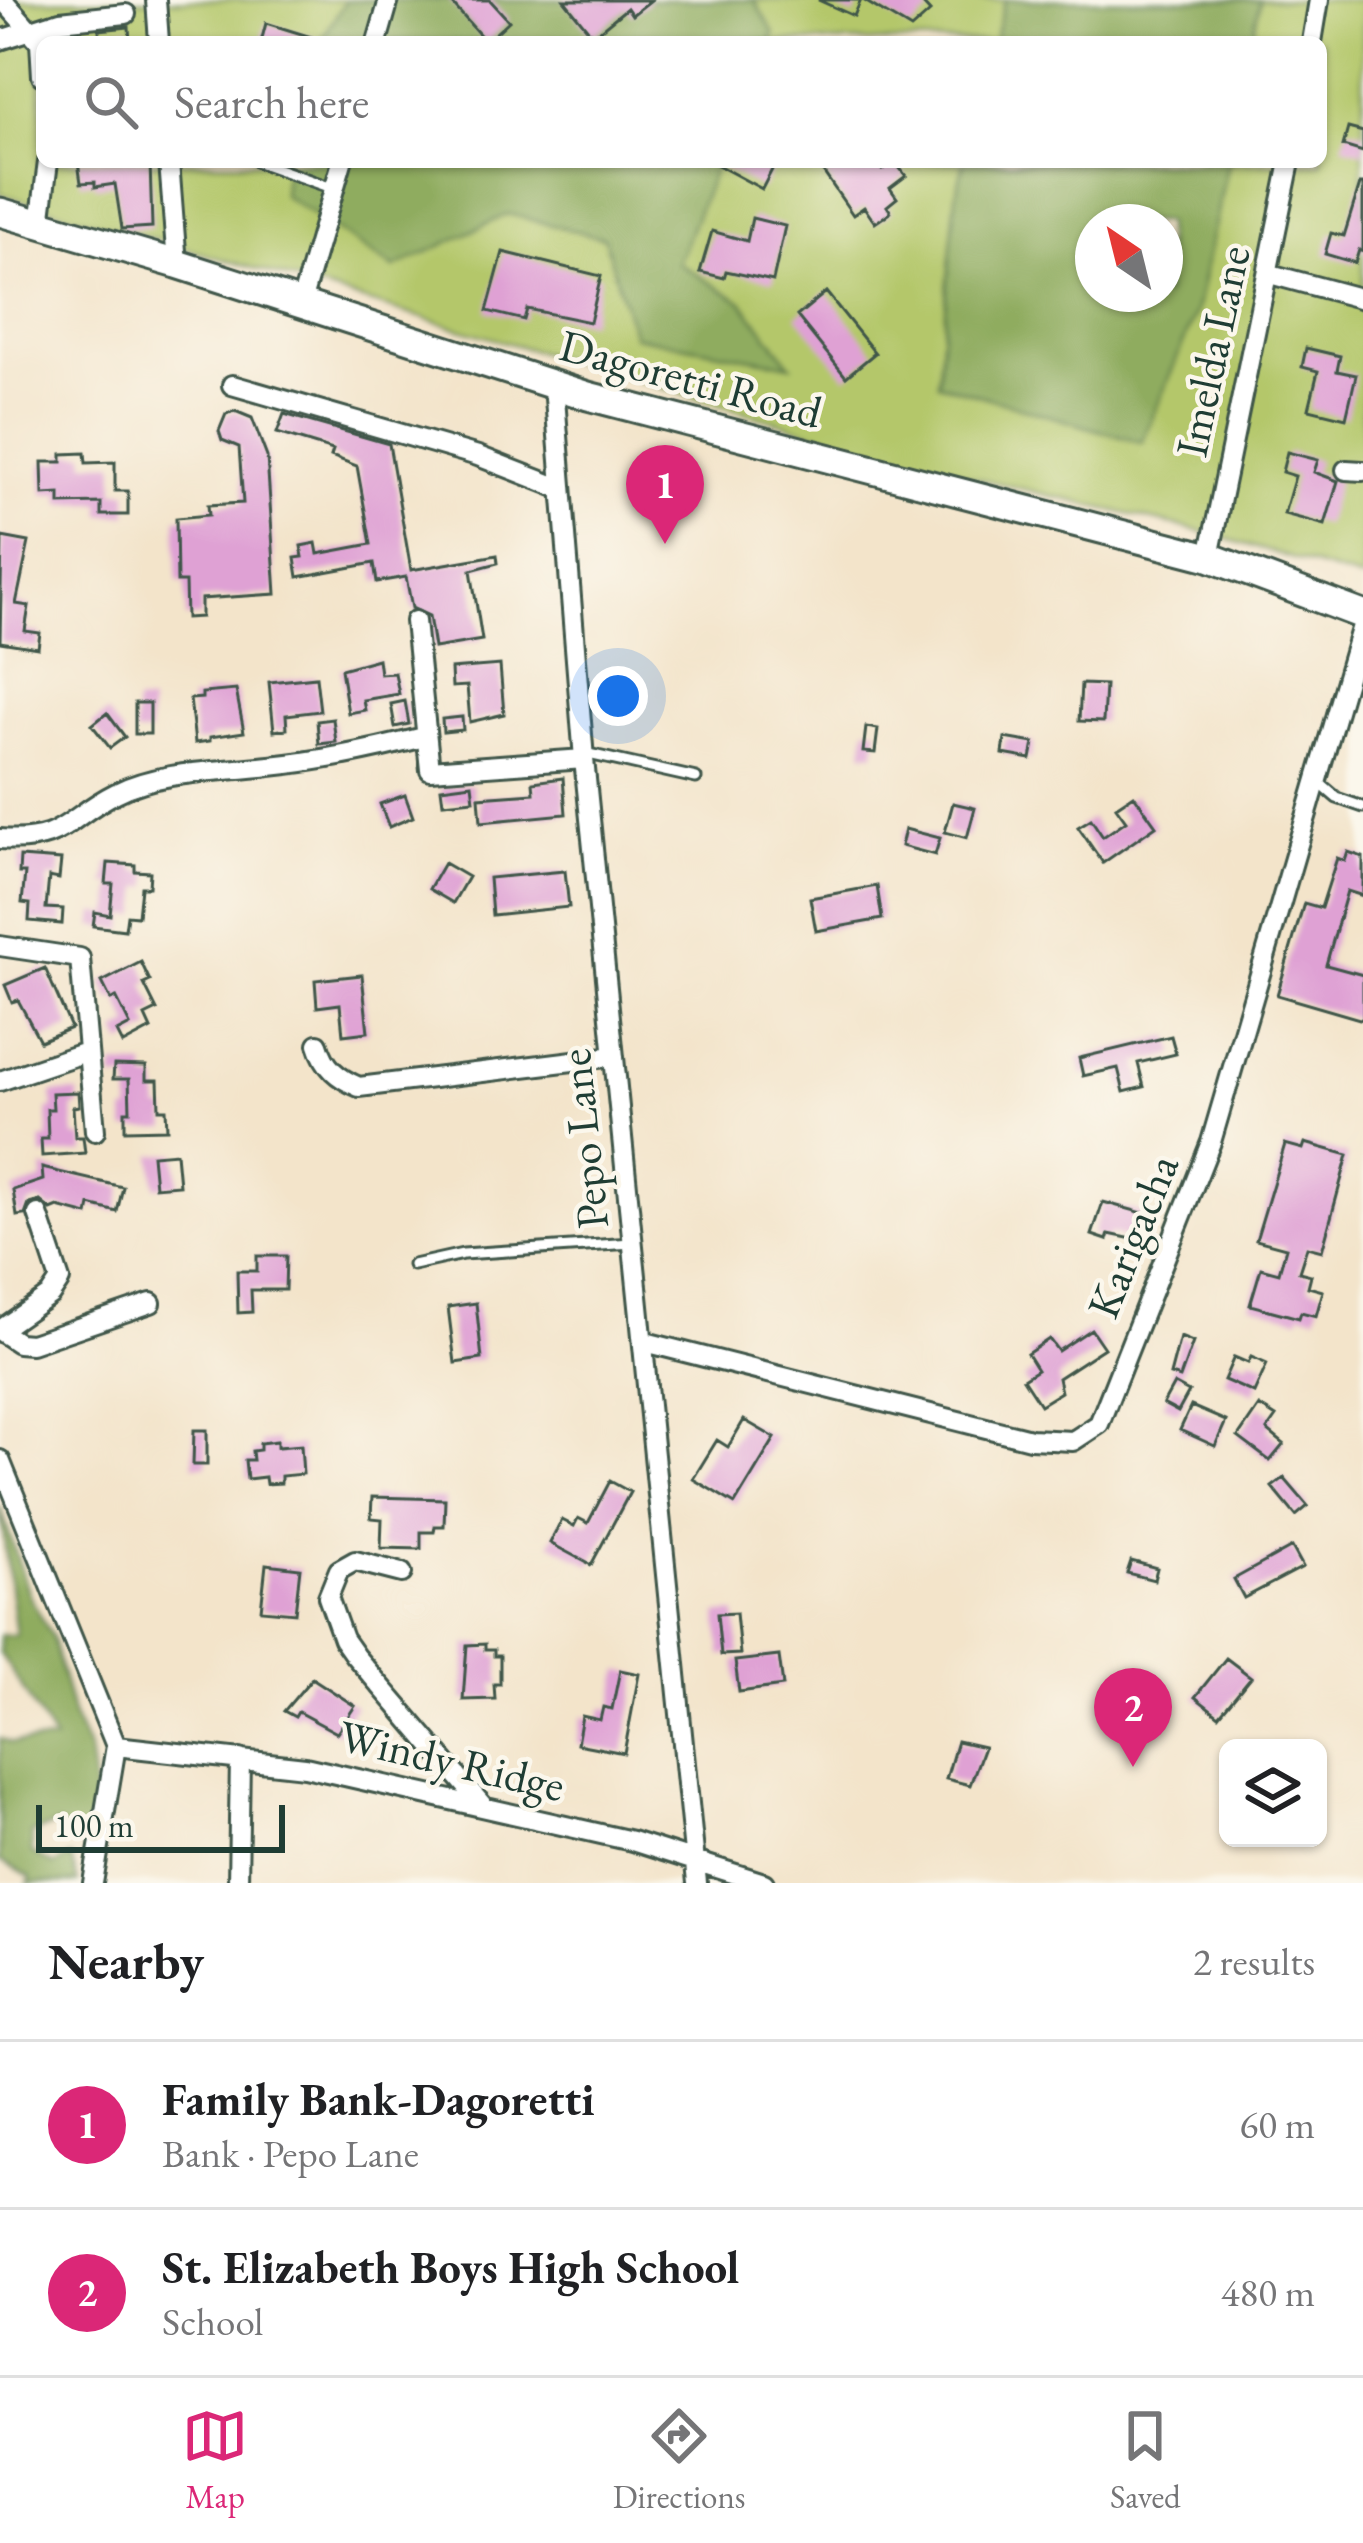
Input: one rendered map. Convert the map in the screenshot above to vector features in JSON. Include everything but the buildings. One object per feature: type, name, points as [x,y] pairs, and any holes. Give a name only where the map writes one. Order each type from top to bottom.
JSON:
[{"type":"main road","name":"Dagoretti Road","points":[[0,212],[554,386],[1209,556],[1363,619]]},
{"type":"street","points":[[3,0],[36,36]]},
{"type":"street","points":[[156,0],[159,36]]},
{"type":"street","points":[[379,36],[389,0]]},
{"type":"street","points":[[1313,36],[1319,0]]},
{"type":"street","points":[[0,40],[60,21],[125,14]]},
{"type":"street","points":[[40,224],[48,168]]},
{"type":"street","points":[[169,168],[177,264]]},
{"type":"street","points":[[300,306],[340,168]]},
{"type":"street","name":"Imelda Lane","points":[[1209,556],[1289,168]]},
{"type":"street","points":[[1270,274],[1363,298]]},
{"type":"street","points":[[232,385],[478,456],[562,489]]},
{"type":"street","name":"Pepo Lane","points":[[554,386],[584,756],[697,1883]]},
{"type":"street","name":"Karigacha","points":[[645,1342],[1030,1439],[1073,1441],[1099,1424],[1211,1142],[1363,619]]},
{"type":"street","points":[[415,622],[427,766],[436,771],[584,756]]},
{"type":"street","points":[[0,839],[26,841],[57,834],[116,793],[153,781],[353,755],[424,736]]},
{"type":"street","points":[[0,946],[80,958],[95,1131]]},
{"type":"street","points":[[318,1045],[322,1059],[338,1078],[359,1088],[614,1056]]},
{"type":"street","points":[[0,1081],[86,1052]]},
{"type":"street","points":[[38,1214],[60,1280],[50,1295],[0,1330],[18,1343],[31,1344],[151,1303]]},
{"type":"street","points":[[2,1470],[116,1746],[93,1883]]},
{"type":"street","points":[[402,1573],[355,1561],[339,1570],[328,1597],[335,1618],[355,1656],[484,1807]]},
{"type":"street","name":"Windy Ridge","points":[[116,1746],[305,1766],[632,1841],[764,1883]]},
{"type":"street","points":[[238,1883],[240,1760]]},
{"type":"lane","points":[[275,168],[334,189]]},
{"type":"lane","points":[[584,756],[696,778]]},
{"type":"lane","points":[[1316,782],[1337,798],[1363,807]]},
{"type":"lane","points":[[413,1264],[463,1254],[632,1243]]},
{"type":"green space","points":[[0,0],[1363,0],[1363,580],[1207,533],[931,467],[0,194]]},
{"type":"green space","points":[[346,0],[754,0],[774,34],[773,36],[324,36]]},
{"type":"green space","points":[[1005,0],[1260,0],[1253,36],[996,36]]},
{"type":"green space","points":[[285,168],[715,168],[678,263],[742,302],[791,365],[634,336],[604,238],[508,214],[394,268],[283,195]]},
{"type":"green space","points":[[963,168],[1227,168],[1196,312],[1142,443],[938,383]]},
{"type":"green space","points":[[0,1506],[30,1597],[52,1636],[73,1717],[89,1751],[94,1788],[90,1861],[80,1839],[59,1824],[32,1833],[32,1853],[54,1865],[71,1857],[78,1883],[28,1883],[31,1877],[0,1861],[0,1738],[11,1743],[55,1741],[0,1653],[0,1635],[16,1635]]},
{"type":"place","name":"Family Bank-Dagoretti","points":[[665,544]]},
{"type":"place","name":"St. Elizabeth Boys High School","points":[[1133,1767]]}]
